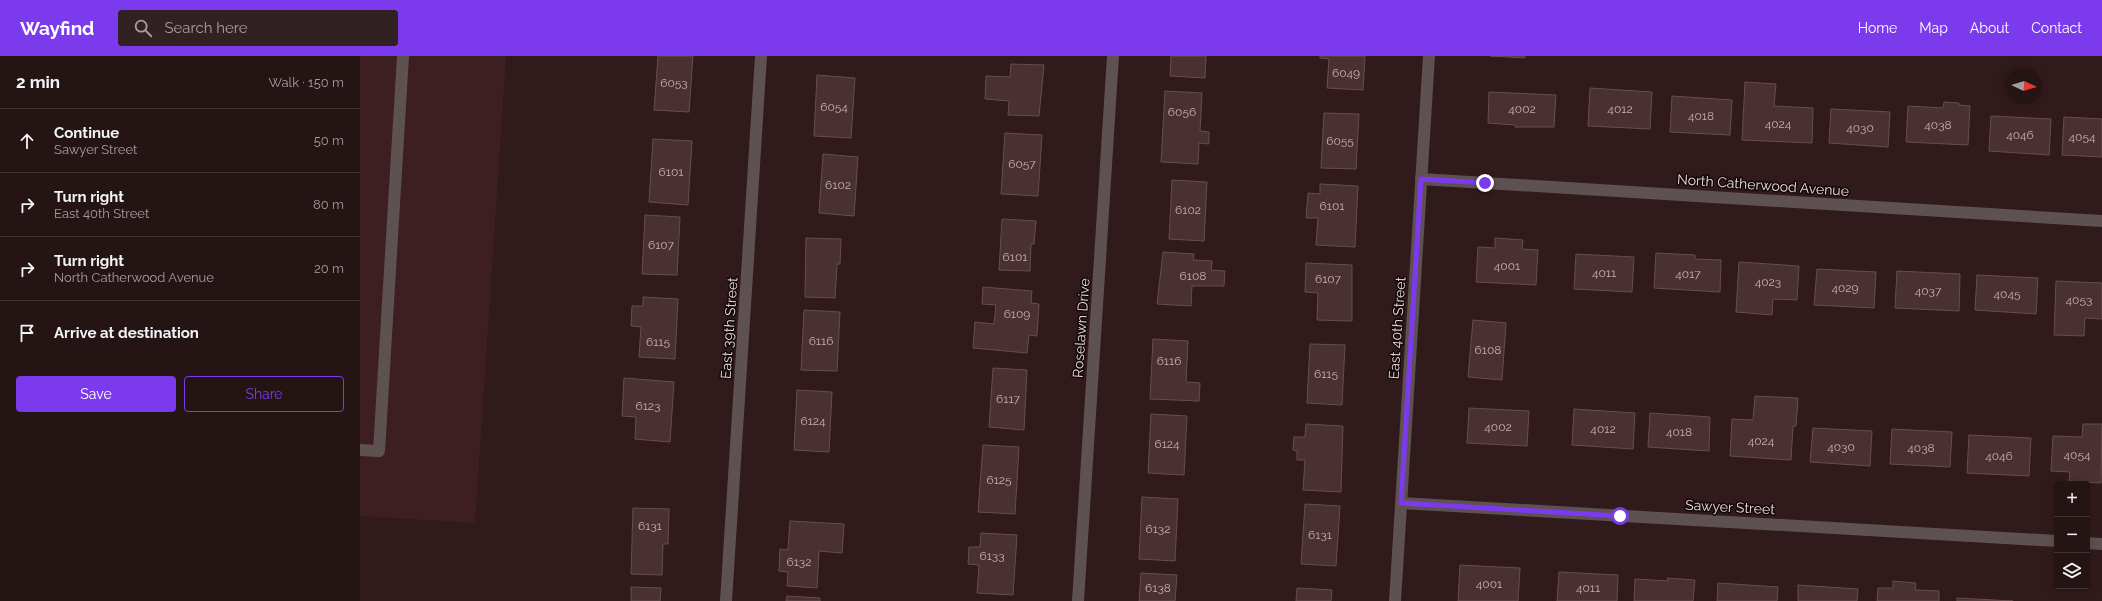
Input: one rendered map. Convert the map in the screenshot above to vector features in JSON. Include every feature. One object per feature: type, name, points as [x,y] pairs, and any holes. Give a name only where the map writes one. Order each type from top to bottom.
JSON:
[{"type":"street","points":[[360,450],[379,451],[403,56]]},
{"type":"street","name":"East 39th Street","points":[[726,601],[761,56]]},
{"type":"street","name":"Roselawn Drive","points":[[1078,601],[1113,56]]},
{"type":"street","name":"East 40th Street","points":[[1395,601],[1429,56]]},
{"type":"street","name":"North Catherwood Avenue","points":[[1421,179],[2102,221]]},
{"type":"street","name":"Sawyer Street","points":[[1401,503],[2054,542]]},
{"type":"street","points":[[2090,543],[2102,544]]},
{"type":"shaded area","points":[[360,56],[506,56],[475,523],[360,516]]},
{"type":"building","points":[[658,56],[693,56],[689,112],[654,110]]},
{"type":"building","points":[[1171,56],[1206,56],[1205,78],[1170,76]]},
{"type":"building","points":[[1320,56],[1365,56],[1363,90],[1327,88],[1329,59],[1320,58]]},
{"type":"building","points":[[1490,56],[1525,56],[1525,58]]},
{"type":"building","points":[[1011,64],[1044,65],[1039,116],[1008,115],[1009,101],[985,99],[986,76],[1010,77]]},
{"type":"building","points":[[817,75],[855,78],[851,138],[814,136]]},
{"type":"building","points":[[1745,82],[1776,84],[1774,106],[1813,108],[1812,143],[1742,140]]},
{"type":"building","points":[[1590,88],[1652,92],[1650,129],[1588,126]]},
{"type":"building","points":[[1165,91],[1202,93],[1200,131],[1209,132],[1209,144],[1199,143],[1198,164],[1161,162]]},
{"type":"building","points":[[1489,92],[1556,95],[1554,127],[1515,127],[1515,125],[1488,123]]},
{"type":"building","points":[[1672,96],[1732,100],[1730,135],[1670,132]]},
{"type":"building","points":[[1944,102],[1959,103],[1959,105],[1970,106],[1968,145],[1906,142],[1908,106],[1943,108]]},
{"type":"building","points":[[1831,109],[1890,112],[1888,147],[1829,143]]},
{"type":"building","points":[[1324,113],[1359,114],[1356,169],[1321,168]]},
{"type":"building","points":[[1991,116],[2051,119],[2049,155],[1989,151]]},
{"type":"building","points":[[2064,117],[2102,119],[2102,157],[2062,155]]},
{"type":"building","points":[[1005,133],[1042,135],[1038,196],[1001,194]]},
{"type":"building","points":[[653,139],[692,141],[688,205],[649,202]]},
{"type":"building","points":[[823,154],[858,157],[854,216],[819,213]]},
{"type":"building","points":[[1172,180],[1207,182],[1204,241],[1169,239]]},
{"type":"building","points":[[1320,184],[1358,186],[1355,247],[1316,245],[1318,218],[1306,218],[1308,193],[1320,194]]},
{"type":"building","points":[[645,215],[680,217],[677,275],[642,274]]},
{"type":"building","points":[[1002,219],[1036,221],[1034,244],[1031,244],[1030,271],[999,270]]},
{"type":"building","points":[[806,238],[841,239],[840,264],[837,264],[835,298],[805,297]]},
{"type":"building","points":[[1495,238],[1523,240],[1522,249],[1538,250],[1536,285],[1476,282],[1478,247],[1495,248]]},
{"type":"building","points":[[1163,252],[1194,254],[1193,260],[1212,261],[1211,270],[1225,271],[1224,286],[1192,286],[1191,306],[1157,304]]},
{"type":"building","points":[[1656,253],[1695,255],[1695,259],[1721,260],[1720,292],[1654,288]]},
{"type":"building","points":[[1576,254],[1634,257],[1632,292],[1574,289]]},
{"type":"building","points":[[1739,262],[1799,266],[1797,300],[1773,299],[1772,315],[1736,312]]},
{"type":"building","points":[[1306,263],[1352,265],[1352,321],[1317,320],[1318,293],[1305,292]]},
{"type":"building","points":[[1817,269],[1876,272],[1874,308],[1814,305]]},
{"type":"building","points":[[1897,271],[1960,274],[1959,311],[1895,308]]},
{"type":"building","points":[[1977,275],[2038,278],[2036,314],[1975,310]]},
{"type":"building","points":[[2056,281],[2102,283],[2102,319],[2085,318],[2084,336],[2054,335]]},
{"type":"building","points":[[983,287],[1032,291],[1031,303],[1039,304],[1037,336],[1029,335],[1027,353],[973,348],[975,322],[994,324],[996,305],[982,304]]},
{"type":"building","points":[[643,297],[678,299],[675,359],[639,357],[641,327],[631,326],[632,306],[643,306]]},
{"type":"building","points":[[804,310],[840,312],[837,371],[801,370]]},
{"type":"building","points":[[1473,320],[1506,323],[1502,380],[1468,377]]},
{"type":"building","points":[[1153,339],[1188,341],[1186,382],[1200,383],[1199,401],[1150,399]]},
{"type":"building","points":[[1310,344],[1345,345],[1342,405],[1307,403]]},
{"type":"building","points":[[993,368],[1027,370],[1024,430],[989,427]]},
{"type":"building","points":[[624,378],[674,382],[670,442],[635,439],[636,417],[622,416]]},
{"type":"building","points":[[797,390],[832,392],[829,452],[794,450]]},
{"type":"building","points":[[1755,396],[1798,398],[1796,426],[1793,426],[1791,460],[1730,456],[1732,419],[1753,420]]},
{"type":"building","points":[[1469,408],[1529,411],[1527,446],[1467,443]]},
{"type":"building","points":[[1574,409],[1635,413],[1633,449],[1572,445]]},
{"type":"building","points":[[1650,413],[1710,417],[1709,451],[1648,447]]},
{"type":"building","points":[[1151,414],[1187,416],[1184,475],[1148,473]]},
{"type":"building","points":[[1306,424],[1343,426],[1341,492],[1303,490],[1305,460],[1297,460],[1297,451],[1293,450],[1294,437],[1305,437]]},
{"type":"building","points":[[2083,424],[2102,424],[2101,483],[2090,482],[2090,481],[2069,481],[2070,472],[2051,471],[2053,436],[2082,437]]},
{"type":"building","points":[[1813,428],[1872,431],[1870,466],[1810,462]]},
{"type":"building","points":[[1892,429],[1952,432],[1950,467],[1890,464]]},
{"type":"building","points":[[1969,435],[2031,438],[2029,476],[1967,473]]},
{"type":"building","points":[[983,445],[1019,447],[1015,514],[978,512]]},
{"type":"building","points":[[1142,497],[1178,499],[1175,561],[1139,559]]},
{"type":"building","points":[[1305,504],[1340,506],[1336,566],[1301,564]]},
{"type":"building","points":[[633,508],[669,509],[668,544],[663,544],[662,575],[631,574]]},
{"type":"building","points":[[790,521],[844,524],[842,553],[819,551],[817,588],[787,586],[788,572],[779,571],[780,549],[788,550]]},
{"type":"building","points":[[981,533],[1017,535],[1013,595],[977,593],[979,565],[968,564],[969,547],[980,547]]},
{"type":"building","points":[[1460,565],[1520,568],[1518,601],[1458,601]]},
{"type":"building","points":[[1559,572],[1618,575],[1617,601],[1557,601]]},
{"type":"building","points":[[1141,573],[1177,575],[1175,601],[1139,601]]},
{"type":"building","points":[[1667,578],[1695,580],[1693,601],[1634,601],[1635,579],[1668,581]]},
{"type":"building","points":[[1893,581],[1916,583],[1915,590],[1939,591],[1939,601],[1877,601],[1878,588],[1893,588]]},
{"type":"building","points":[[1718,583],[1778,587],[1777,601],[1717,601]]},
{"type":"building","points":[[1798,585],[1858,589],[1857,601],[1798,601]]},
{"type":"building","points":[[631,587],[661,588],[660,601],[631,601]]},
{"type":"building","points":[[1297,588],[1332,590],[1331,601],[1296,601]]},
{"type":"building","points":[[787,596],[820,598],[820,601],[786,601]]},
{"type":"building","points":[[1957,598],[2013,601],[1957,601]]},
{"type":"route","points":[[1485,183],[1421,179],[1401,503],[1620,516]]}]
